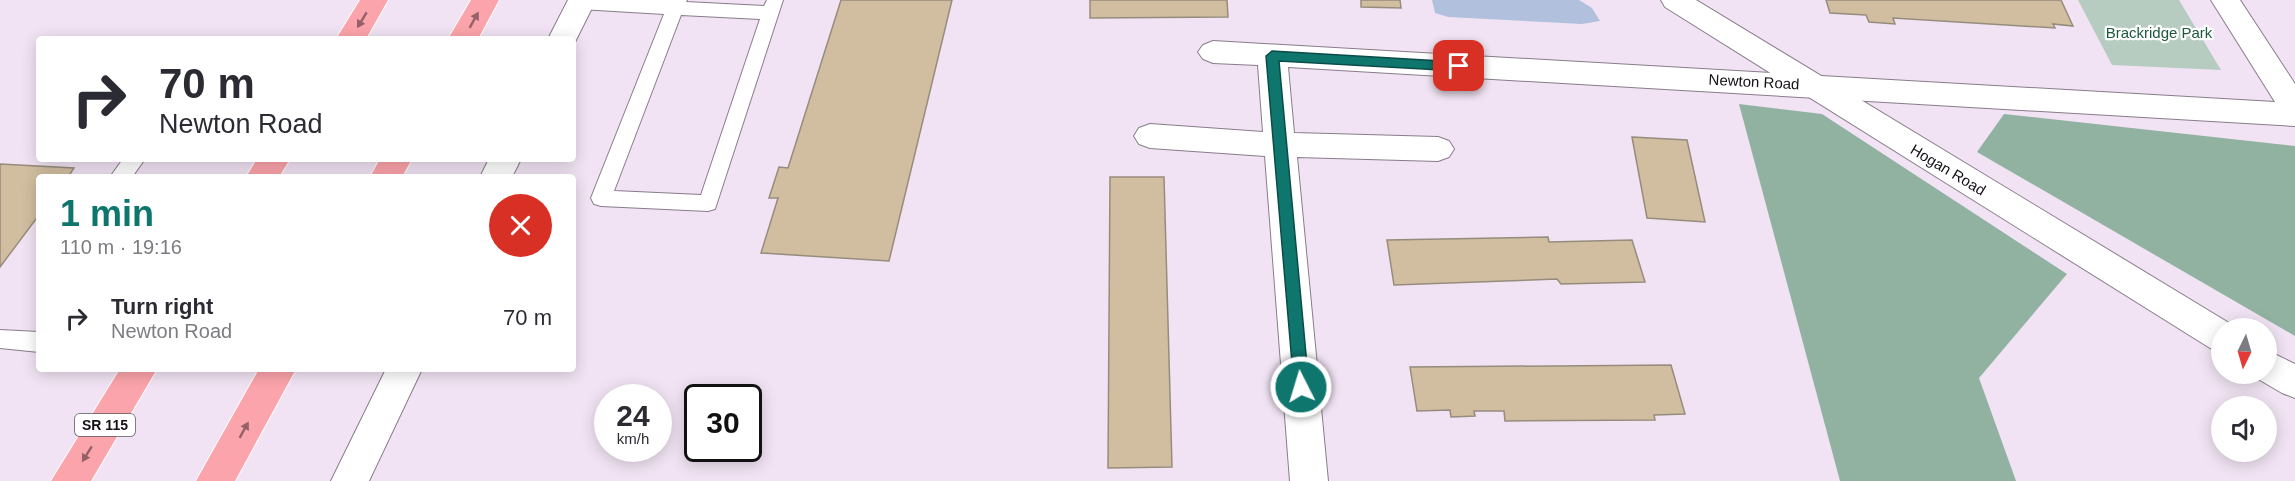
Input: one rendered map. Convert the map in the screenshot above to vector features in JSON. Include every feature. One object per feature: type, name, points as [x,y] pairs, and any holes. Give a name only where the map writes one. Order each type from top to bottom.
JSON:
[{"type":"highway","points":[[353,36],[374,0]]},
{"type":"highway","points":[[465,36],[485,0]]},
{"type":"highway","name":"SR 115","points":[[70,481],[138,372]]},
{"type":"highway","points":[[215,481],[276,372]]},
{"type":"street","name":"Hogan Road","points":[[1675,0],[2211,330]]},
{"type":"street","points":[[2225,0],[2295,109]]},
{"type":"street","points":[[564,36],[581,2]]},
{"type":"street","name":"Newton Road","points":[[1213,52],[2295,115]]},
{"type":"street","points":[[1272,56],[1309,481]]},
{"type":"street","points":[[1150,136],[1280,145],[1438,148]]},
{"type":"street","points":[[2277,371],[2295,382]]},
{"type":"street","points":[[350,481],[403,372]]},
{"type":"lane","points":[[581,2],[774,7],[708,203],[602,198],[676,5]]},
{"type":"lane","points":[[122,174],[132,162]]},
{"type":"lane","points":[[0,339],[36,342]]},
{"type":"green space","name":"Brackridge Park","points":[[2078,0],[2179,0],[2221,70],[2112,65]]},
{"type":"green space","points":[[1739,104],[1822,114],[2067,274],[1979,378],[2016,481],[1840,481]]},
{"type":"green space","points":[[2004,114],[2295,146],[2295,336],[2277,326],[2277,318],[2264,318],[1977,152]]},
{"type":"water","points":[[1432,0],[1579,0],[1592,8],[1600,21],[1582,24],[1448,17],[1435,13]]},
{"type":"building","points":[[841,0],[952,0],[889,261],[761,253],[778,198],[769,198],[779,167],[788,168]]},
{"type":"building","points":[[1090,0],[1227,0],[1228,17],[1090,18]]},
{"type":"building","points":[[1361,0],[1400,0],[1401,8],[1361,7]]},
{"type":"building","points":[[1826,0],[2061,0],[2073,26],[2053,24],[2055,28],[1893,18],[1895,24],[1869,22],[1866,15],[1830,13]]},
{"type":"building","points":[[1632,137],[1687,140],[1705,222],[1647,218]]},
{"type":"building","points":[[0,164],[74,168],[70,174],[36,174],[36,219],[0,267]]},
{"type":"building","points":[[1110,177],[1164,177],[1172,467],[1108,468]]},
{"type":"building","points":[[1548,237],[1549,242],[1632,240],[1645,282],[1561,284],[1557,279],[1394,285],[1387,240]]},
{"type":"building","points":[[1671,365],[1685,414],[1654,415],[1655,420],[1505,421],[1504,411],[1474,411],[1475,416],[1451,417],[1450,410],[1417,411],[1410,367]]},
{"type":"route","points":[[1301,387],[1272,56],[1459,66]]}]
